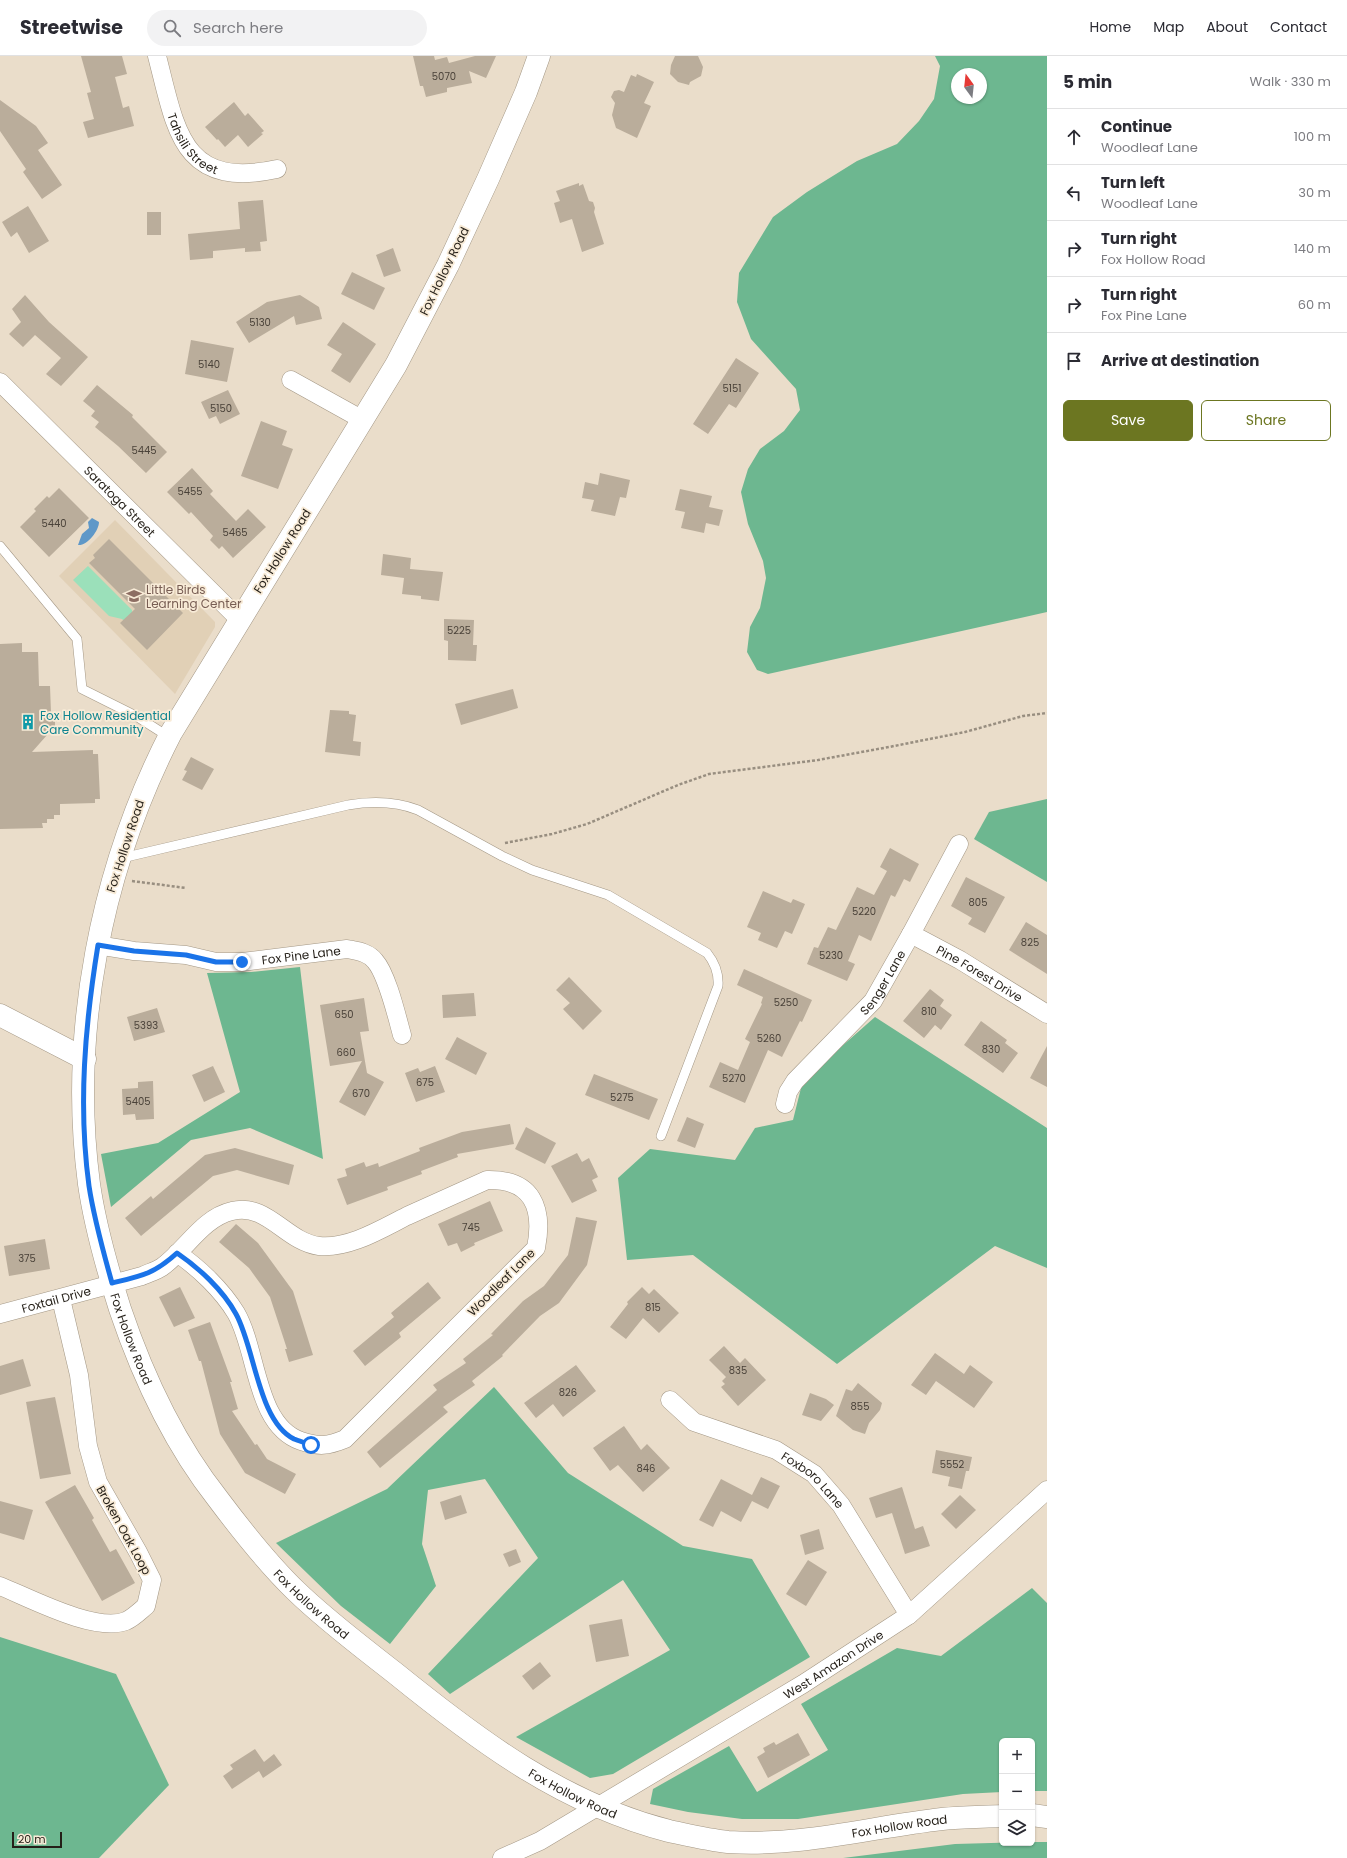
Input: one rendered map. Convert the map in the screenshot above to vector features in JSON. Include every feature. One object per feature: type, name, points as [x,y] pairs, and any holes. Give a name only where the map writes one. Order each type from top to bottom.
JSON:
[{"type":"main road","name":"Fox Hollow Road","points":[[539,56],[526,92],[488,180],[448,265],[396,365],[169,737],[144,790],[119,859],[112,882],[98,945],[89,1001],[83,1102],[89,1186],[97,1225],[112,1283],[131,1342],[150,1386],[170,1426],[216,1497],[258,1549],[290,1584],[336,1626],[396,1674],[507,1758],[598,1807],[667,1830],[732,1842],[761,1842],[824,1837],[943,1819],[999,1816]]},
{"type":"main road","points":[[0,1014],[85,1059]]},
{"type":"main road","points":[[1035,1815],[1047,1817]]},
{"type":"street","name":"Tahsili Street","points":[[157,56],[174,123],[179,135],[196,156],[212,168],[234,174],[258,173],[277,169]]},
{"type":"street","points":[[291,380],[363,420]]},
{"type":"street","name":"Saratoga Street","points":[[0,382],[240,620]]},
{"type":"street","name":"Senger Lane","points":[[785,1104],[788,1092],[795,1081],[873,1001],[959,844]]},
{"type":"street","name":"Pine Forest Drive","points":[[911,934],[960,960],[1047,1014]]},
{"type":"street","name":"Fox Pine Lane","points":[[98,945],[134,951],[186,955],[216,962],[242,962],[347,949],[364,952],[376,961],[383,976],[402,1035]]},
{"type":"street","name":"Woodleaf Lane","points":[[112,1283],[142,1276],[162,1267],[214,1218],[232,1211],[247,1210],[263,1214],[302,1241],[319,1246],[340,1244],[362,1237],[487,1180],[502,1179],[515,1183],[528,1193],[534,1203],[538,1217],[539,1231],[536,1248],[345,1439],[329,1445],[311,1445],[293,1438],[281,1429],[271,1416],[245,1333],[236,1313],[224,1296],[191,1263],[177,1253]]},
{"type":"street","name":"Foxtail Drive","points":[[0,1314],[60,1299],[112,1283]]},
{"type":"street","name":"Broken Oak Loop","points":[[0,1586],[79,1619],[105,1624],[126,1621],[146,1606],[152,1580],[138,1552],[98,1482],[88,1446],[79,1375],[60,1299]]},
{"type":"street","name":"Foxboro Lane","points":[[670,1400],[694,1422],[776,1450],[814,1474],[841,1505],[909,1615]]},
{"type":"street","name":"West Amazon Drive","points":[[502,1858],[540,1841],[598,1807],[803,1684],[909,1615],[1047,1490]]},
{"type":"lane","points":[[0,546],[77,639],[82,689],[136,716],[169,737]]},
{"type":"lane","points":[[119,859],[363,802],[386,802],[405,805],[418,810],[485,847],[532,870],[608,895],[706,953],[713,960],[718,978],[718,986],[661,1136]]},
{"type":"path","points":[[485,847],[552,834],[587,824],[678,785],[709,774],[818,760],[965,732],[1023,716],[1047,713]]},
{"type":"path","points":[[112,882],[138,880],[186,888]]},
{"type":"shaded area","name":"Little Birds Learning Center","points":[[115,520],[215,622],[215,627],[175,694],[59,576]]},
{"type":"green space","points":[[935,56],[1047,56],[1047,612],[768,674],[757,670],[747,652],[750,627],[760,608],[766,578],[763,561],[748,524],[741,492],[748,469],[760,449],[784,431],[800,410],[796,389],[751,339],[737,302],[739,273],[773,217],[807,192],[857,161],[897,144],[919,121],[934,99],[940,66]]},
{"type":"green space","points":[[88,566],[132,610],[132,617],[126,623],[122,619],[109,616],[73,580]]},
{"type":"green space","points":[[1047,799],[1047,882],[974,839],[989,812]]},
{"type":"green space","points":[[300,967],[323,1159],[250,1128],[191,1140],[111,1207],[101,1154],[158,1143],[240,1092],[207,973],[251,972]]},
{"type":"green space","points":[[875,1017],[1047,1128],[1047,1268],[995,1246],[837,1364],[693,1255],[627,1260],[618,1178],[650,1149],[735,1160],[755,1128],[793,1120],[801,1088],[833,1054]]},
{"type":"green space","points":[[494,1387],[568,1473],[683,1546],[752,1559],[810,1657],[613,1774],[590,1778],[516,1737],[670,1650],[623,1580],[450,1694],[428,1674],[538,1558],[485,1479],[428,1490],[422,1544],[436,1586],[390,1644],[341,1606],[276,1543],[387,1489]]},
{"type":"green space","points":[[1032,1588],[1047,1603],[1047,1791],[1035,1791],[1035,1738],[999,1738],[999,1792],[963,1794],[798,1819],[742,1819],[688,1812],[650,1804],[653,1789],[729,1746],[757,1792],[828,1750],[801,1704],[897,1648],[941,1656]]},
{"type":"green space","points":[[0,1637],[116,1674],[169,1785],[99,1858],[0,1858]]},
{"type":"green space","points":[[1035,1842],[1047,1842],[1047,1858],[843,1858],[955,1844],[999,1843],[999,1846],[1035,1846]]},
{"type":"water","points":[[92,518],[99,522],[97,530],[89,541],[78,545],[82,534],[89,528],[88,522]]},
{"type":"building","points":[[81,56],[122,56],[127,74],[115,77],[123,108],[129,106],[134,126],[88,138],[83,122],[94,119],[87,93],[91,92]]},
{"type":"building","points":[[413,56],[434,56],[435,60],[447,57],[449,63],[475,56],[496,56],[486,78],[469,71],[472,83],[447,88],[447,92],[426,97],[423,86],[420,86]]},
{"type":"building","points":[[675,56],[698,56],[703,67],[701,76],[690,82],[689,85],[678,82],[670,74],[671,65]]},
{"type":"building","points":[[637,74],[654,82],[644,103],[651,106],[637,138],[616,128],[612,115],[615,103],[611,97],[614,91],[619,90],[624,92],[631,75],[636,77]]},
{"type":"building","points":[[0,100],[36,126],[48,143],[38,150],[62,185],[42,199],[23,172],[26,169],[0,131]]},
{"type":"building","points":[[234,102],[245,116],[248,113],[264,131],[261,133],[263,134],[248,147],[238,135],[225,147],[205,127]]},
{"type":"building","points":[[579,183],[579,186],[583,184],[589,201],[593,202],[595,208],[594,212],[604,244],[582,252],[572,219],[560,223],[554,203],[560,201],[556,191]]},
{"type":"building","points":[[263,200],[267,241],[260,242],[261,251],[245,252],[245,248],[213,251],[213,258],[190,260],[188,234],[240,229],[238,202]]},
{"type":"building","points":[[28,206],[49,241],[29,253],[17,232],[11,237],[2,222]]},
{"type":"building","points":[[147,212],[161,212],[161,235],[147,235]]},
{"type":"building","points":[[393,248],[401,271],[384,277],[376,255]]},
{"type":"building","points":[[352,272],[385,288],[374,310],[341,294]]},
{"type":"building","points":[[25,295],[49,322],[88,357],[61,386],[46,374],[61,358],[35,335],[23,347],[9,334],[21,322],[12,309]]},
{"type":"building","points":[[300,295],[319,307],[322,319],[296,325],[294,316],[249,343],[236,322],[267,302]]},
{"type":"building","points":[[343,322],[376,344],[350,383],[331,371],[342,354],[327,345]]},
{"type":"building","points":[[191,340],[234,348],[227,382],[185,374]]},
{"type":"building","points":[[736,358],[759,373],[736,408],[729,404],[708,434],[693,424]]},
{"type":"building","points":[[97,385],[133,415],[132,417],[167,452],[146,473],[118,446],[95,427],[99,422],[91,416],[95,411],[83,401]]},
{"type":"building","points":[[228,390],[240,414],[220,424],[216,416],[209,419],[201,402]]},
{"type":"building","points":[[261,421],[287,431],[282,445],[293,449],[278,489],[241,476]]},
{"type":"building","points":[[192,468],[213,491],[210,494],[236,521],[248,509],[266,527],[233,558],[222,546],[219,549],[210,540],[213,536],[191,512],[189,514],[167,492]]},
{"type":"building","points":[[600,473],[630,480],[626,498],[620,497],[615,516],[591,511],[594,500],[582,498],[585,482],[598,485]]},
{"type":"building","points":[[59,488],[89,518],[49,557],[20,527],[36,511],[34,509],[47,496],[49,498]]},
{"type":"building","points":[[680,489],[712,496],[709,507],[723,510],[719,526],[706,523],[704,533],[681,528],[685,512],[675,510]]},
{"type":"building","name":"Little Birds Learning Center","points":[[109,539],[183,613],[147,650],[120,623],[135,609],[89,563],[95,558],[93,555]]},
{"type":"building","points":[[383,554],[411,558],[410,569],[443,572],[439,601],[421,599],[421,596],[402,594],[404,578],[381,575]]},
{"type":"building","points":[[444,619],[474,620],[473,645],[477,645],[476,661],[448,660],[448,641],[444,640]]},
{"type":"building","name":"Fox Hollow Residential Care Community","points":[[22,643],[22,652],[38,652],[39,686],[50,686],[51,713],[55,718],[55,726],[32,752],[93,750],[93,754],[98,754],[100,799],[95,799],[95,803],[60,804],[60,815],[54,815],[54,819],[47,819],[47,823],[42,823],[43,828],[0,829],[0,644]]},
{"type":"building","points":[[513,689],[518,708],[461,725],[455,704]]},
{"type":"building","points":[[330,710],[349,711],[349,714],[356,715],[353,741],[361,742],[360,756],[325,752]]},
{"type":"building","points":[[191,757],[214,769],[202,790],[182,780],[187,771],[184,770]]},
{"type":"building","points":[[890,848],[919,864],[910,882],[904,879],[895,897],[891,895],[871,941],[859,935],[848,961],[855,964],[847,981],[807,964],[814,947],[818,948],[828,927],[836,930],[857,887],[874,895],[887,871],[880,867]]},
{"type":"building","points":[[966,877],[1005,897],[985,933],[968,924],[972,918],[951,906]]},
{"type":"building","points":[[763,891],[791,903],[793,899],[805,904],[792,934],[785,931],[777,948],[758,940],[761,933],[747,927]]},
{"type":"building","points":[[1026,922],[1047,935],[1047,974],[1009,950]]},
{"type":"building","points":[[744,969],[812,1000],[802,1022],[800,1021],[782,1057],[768,1050],[745,1103],[709,1087],[720,1062],[738,1070],[750,1042],[745,1039],[762,1004],[763,997],[737,985]]},
{"type":"building","points":[[569,977],[602,1011],[583,1030],[563,1009],[570,1003],[556,990]]},
{"type":"building","points":[[930,989],[944,1000],[940,1006],[952,1015],[941,1030],[935,1025],[924,1038],[903,1021]]},
{"type":"building","points":[[474,993],[476,1016],[443,1018],[442,995]]},
{"type":"building","points":[[364,998],[369,1031],[360,1032],[367,1073],[384,1082],[365,1116],[339,1102],[362,1061],[330,1066],[320,1005]]},
{"type":"building","points":[[157,1008],[165,1032],[134,1041],[127,1017]]},
{"type":"building","points":[[981,1021],[1007,1040],[1005,1043],[1018,1053],[1003,1073],[964,1045]]},
{"type":"building","points":[[457,1037],[487,1053],[476,1075],[445,1059]]},
{"type":"building","points":[[1047,1046],[1047,1087],[1030,1078]]},
{"type":"building","points":[[213,1066],[225,1092],[204,1102],[192,1075]]},
{"type":"building","points":[[435,1066],[445,1092],[416,1102],[405,1073],[418,1068],[420,1072]]},
{"type":"building","points":[[594,1074],[658,1099],[649,1120],[585,1095]]},
{"type":"building","points":[[153,1081],[154,1119],[136,1120],[135,1114],[123,1115],[122,1089],[138,1088],[138,1082]]},
{"type":"building","points":[[687,1117],[704,1124],[695,1148],[677,1141]]},
{"type":"building","points":[[510,1124],[514,1144],[457,1154],[458,1157],[421,1171],[422,1174],[387,1187],[388,1190],[347,1205],[337,1179],[347,1176],[345,1169],[364,1162],[366,1167],[378,1163],[379,1167],[420,1151],[419,1148],[462,1132]]},
{"type":"building","points":[[526,1127],[556,1143],[545,1164],[515,1149]]},
{"type":"building","points":[[235,1148],[294,1165],[289,1185],[237,1170],[213,1176],[141,1236],[125,1218],[151,1196],[153,1199],[205,1155]]},
{"type":"building","points":[[577,1153],[582,1162],[589,1158],[598,1177],[592,1180],[597,1191],[572,1203],[551,1166]]},
{"type":"building","points":[[490,1201],[503,1231],[474,1243],[475,1245],[461,1252],[457,1243],[448,1246],[438,1224]]},
{"type":"building","points":[[576,1217],[597,1221],[587,1265],[559,1303],[540,1316],[502,1355],[503,1356],[472,1381],[475,1385],[443,1407],[448,1412],[380,1468],[367,1452],[437,1390],[433,1385],[466,1363],[463,1359],[493,1335],[491,1334],[523,1301],[544,1286],[568,1255]]},
{"type":"building","points":[[236,1224],[258,1243],[293,1291],[313,1355],[289,1362],[285,1349],[287,1349],[270,1297],[249,1268],[219,1242]]},
{"type":"building","points":[[45,1239],[50,1269],[9,1276],[4,1246]]},
{"type":"building","points":[[428,1282],[441,1298],[399,1333],[401,1337],[365,1366],[353,1351],[394,1317],[391,1313]]},
{"type":"building","points":[[180,1287],[195,1318],[174,1327],[159,1297]]},
{"type":"building","points":[[642,1287],[649,1294],[654,1289],[679,1313],[659,1333],[643,1318],[626,1339],[610,1327],[628,1304],[627,1302]]},
{"type":"building","points":[[210,1322],[232,1382],[230,1382],[238,1409],[232,1411],[255,1445],[257,1444],[267,1459],[296,1474],[285,1494],[245,1473],[220,1434],[201,1361],[199,1361],[188,1330]]},
{"type":"building","points":[[724,1346],[740,1363],[745,1358],[766,1380],[738,1406],[721,1387],[725,1384],[722,1381],[726,1377],[709,1360]]},
{"type":"building","points":[[935,1353],[964,1374],[970,1365],[993,1382],[974,1408],[936,1381],[926,1395],[911,1385]]},
{"type":"building","points":[[23,1359],[31,1386],[0,1395],[0,1366]]},
{"type":"building","points":[[576,1365],[596,1391],[563,1417],[553,1404],[536,1418],[524,1403]]},
{"type":"building","points":[[858,1383],[882,1403],[880,1410],[869,1423],[865,1434],[853,1430],[836,1416],[846,1389],[852,1391]]},
{"type":"building","points":[[810,1393],[826,1399],[834,1405],[821,1421],[802,1415]]},
{"type":"building","points":[[55,1397],[71,1474],[40,1479],[26,1402]]},
{"type":"building","points":[[624,1426],[641,1450],[647,1444],[670,1468],[643,1492],[618,1465],[610,1471],[593,1448]]},
{"type":"building","points":[[936,1450],[972,1457],[969,1471],[966,1471],[962,1489],[948,1486],[950,1477],[932,1473]]},
{"type":"building","points":[[761,1477],[780,1486],[768,1509],[752,1501],[741,1522],[721,1511],[713,1527],[699,1520],[721,1479],[752,1495]]},
{"type":"building","points":[[75,1485],[94,1518],[92,1520],[110,1552],[116,1549],[135,1583],[102,1601],[45,1502]]},
{"type":"building","points":[[902,1487],[915,1529],[923,1526],[930,1546],[905,1554],[892,1513],[876,1518],[869,1498]]},
{"type":"building","points":[[461,1495],[467,1513],[445,1520],[440,1502]]},
{"type":"building","points":[[960,1495],[976,1510],[956,1529],[941,1514]]},
{"type":"building","points":[[0,1501],[33,1510],[24,1540],[0,1533]]},
{"type":"building","points":[[819,1529],[824,1549],[805,1555],[800,1535]]},
{"type":"building","points":[[516,1549],[521,1562],[509,1567],[503,1554]]},
{"type":"building","points":[[808,1560],[827,1572],[806,1606],[786,1594]]},
{"type":"building","points":[[622,1619],[629,1656],[596,1662],[589,1625]]},
{"type":"building","points":[[540,1662],[551,1676],[533,1690],[522,1676]]},
{"type":"building","points":[[798,1733],[810,1755],[768,1778],[757,1757],[765,1752],[763,1748],[774,1742],[776,1745]]},
{"type":"building","points":[[255,1749],[264,1762],[274,1754],[282,1765],[263,1778],[259,1771],[232,1789],[223,1776],[233,1769],[230,1765]]},
{"type":"place","name":"Little Birds Learning Center","points":[[134,596]]},
{"type":"place","name":"Fox Hollow Residential Care Community","points":[[28,722]]},
{"type":"route","points":[[242,962],[216,962],[186,955],[134,951],[98,945],[89,1001],[83,1102],[89,1186],[102,1250],[112,1283],[142,1276],[162,1267],[177,1253],[191,1263],[224,1296],[236,1313],[245,1333],[271,1416],[281,1429],[293,1438],[311,1445]]}]
